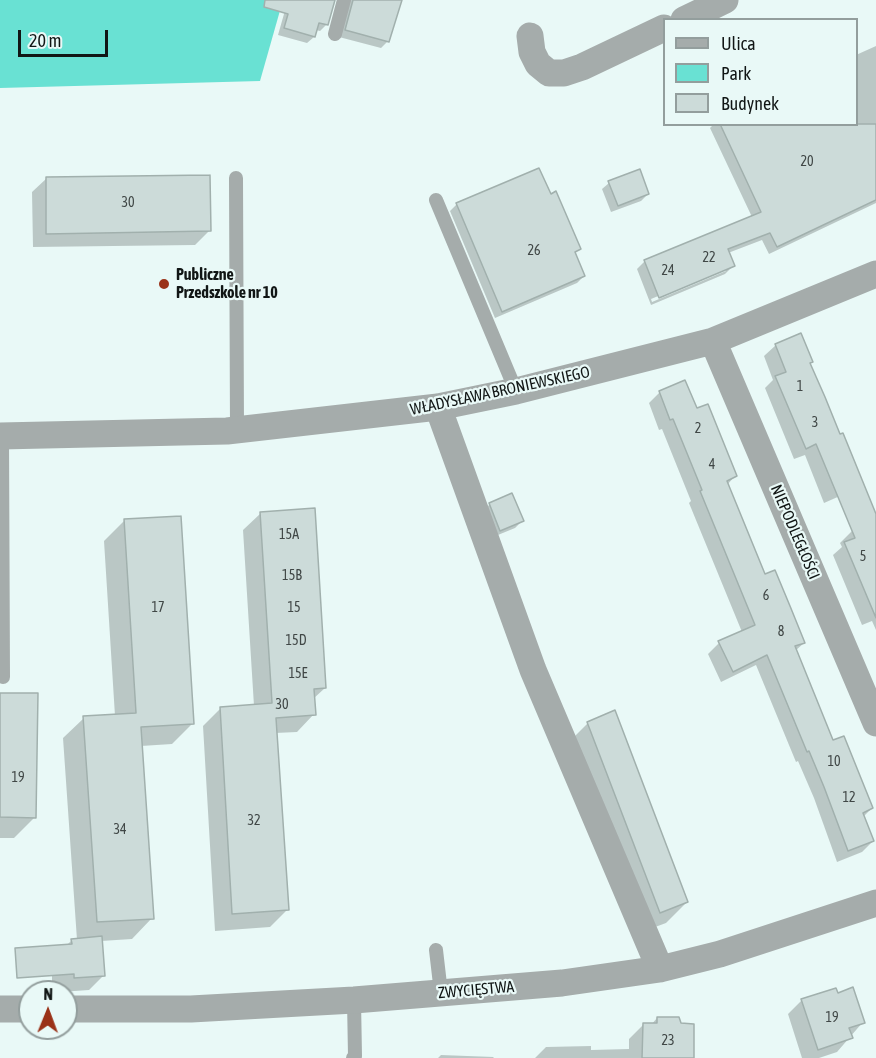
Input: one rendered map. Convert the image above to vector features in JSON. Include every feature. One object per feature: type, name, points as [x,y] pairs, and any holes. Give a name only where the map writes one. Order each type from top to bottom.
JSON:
[{"type":"street","points":[[688,18],[725,0]]},
{"type":"street","points":[[530,36],[532,52],[538,64],[549,73],[564,73],[582,67],[663,28]]},
{"type":"street","name":"WŁADYSŁAWA BRONIEWSKIEGO","points":[[1,436],[237,430],[438,407],[516,391],[713,341],[876,274]]},
{"type":"street","name":"NIEPODLEGŁOŚCI","points":[[713,341],[876,723]]},
{"type":"street","points":[[438,407],[533,670],[660,969]]},
{"type":"street","name":"ZWYCIĘSTWA","points":[[78,1009],[191,1009],[354,1000],[562,983],[660,969],[720,954],[876,903]]},
{"type":"street","points":[[0,1009],[18,1009]]},
{"type":"lane","points":[[335,34],[344,0]]},
{"type":"lane","points":[[236,178],[237,430]]},
{"type":"lane","points":[[436,200],[516,391]]},
{"type":"lane","points":[[1,436],[3,677]]},
{"type":"lane","points":[[436,950],[441,993]]},
{"type":"lane","points":[[353,1058],[354,1000]]},
{"type":"green space","points":[[0,0],[283,0],[260,81],[0,88]]},
{"type":"building","points":[[265,0],[335,0],[328,25],[319,23],[315,37],[284,28],[288,14],[264,7]]},
{"type":"building","points":[[353,0],[402,0],[389,42],[345,30]]},
{"type":"building","points":[[876,124],[876,200],[777,247],[770,233],[728,249],[735,266],[659,298],[644,260],[761,212],[721,126]]},
{"type":"building","points":[[539,168],[551,194],[556,191],[581,249],[575,252],[585,276],[502,312],[456,203]]},
{"type":"building","points":[[640,169],[649,194],[618,206],[608,181]]},
{"type":"building","points":[[210,175],[211,231],[46,234],[46,177]]},
{"type":"building","points":[[801,333],[813,362],[810,363],[840,434],[843,433],[876,514],[876,618],[844,542],[855,538],[816,444],[806,449],[775,376],[786,372],[775,344]]},
{"type":"building","points":[[685,380],[697,408],[708,404],[737,476],[727,481],[765,574],[775,570],[790,606],[805,643],[795,646],[833,740],[844,736],[873,808],[863,813],[874,841],[848,851],[824,787],[767,655],[733,672],[718,641],[755,625],[673,419],[670,420],[659,391]]},
{"type":"building","points":[[512,493],[524,521],[500,531],[489,503]]},
{"type":"building","points":[[315,508],[326,688],[314,689],[316,715],[276,718],[289,910],[232,914],[220,707],[272,703],[260,512]]},
{"type":"building","points":[[181,516],[194,724],[141,727],[154,919],[97,922],[83,716],[136,713],[124,519]]},
{"type":"building","points":[[0,693],[38,693],[36,818],[0,817]]},
{"type":"building","points":[[615,710],[688,902],[660,913],[587,722]]},
{"type":"building","points":[[102,936],[105,976],[74,978],[74,974],[17,978],[15,948],[72,944],[71,939]]},
{"type":"building","points":[[853,987],[865,1023],[849,1028],[853,1038],[818,1050],[801,999],[836,988],[838,993]]},
{"type":"building","points":[[657,1017],[679,1017],[681,1023],[694,1024],[694,1058],[642,1058],[643,1023],[657,1023]]},
{"type":"place","name":"Publiczne Przedszkole nr 10","points":[[164,284]]}]
